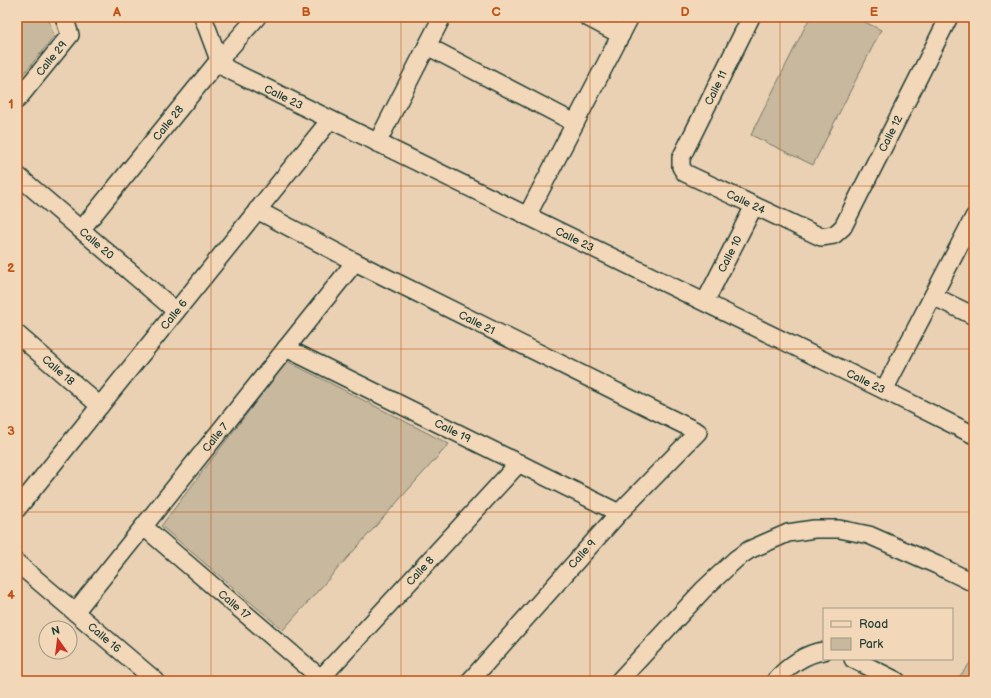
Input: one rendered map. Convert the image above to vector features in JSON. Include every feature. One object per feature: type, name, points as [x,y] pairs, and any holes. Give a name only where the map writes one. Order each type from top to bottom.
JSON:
[{"type":"street","name":"Calle 29","points":[[17,100],[70,35],[64,17]]},
{"type":"street","name":"Calle 23","points":[[203,17],[219,60],[227,69],[974,435]]},
{"type":"street","name":"Calle 28","points":[[81,230],[219,60],[257,17]]},
{"type":"street","points":[[378,143],[442,17]]},
{"type":"street","points":[[587,17],[621,35]]},
{"type":"street","points":[[527,216],[630,17]]},
{"type":"street","name":"Calle 11","points":[[681,158],[751,17]]},
{"type":"street","name":"Calle 12","points":[[821,237],[834,235],[843,227],[949,17]]},
{"type":"street","points":[[428,46],[575,123]]},
{"type":"street","name":"Calle 6","points":[[17,509],[330,120]]},
{"type":"street","name":"Calle 24","points":[[681,158],[681,167],[685,174],[821,237]]},
{"type":"street","name":"Calle 20","points":[[17,175],[176,311]]},
{"type":"street","name":"Calle 10","points":[[705,302],[754,206]]},
{"type":"street","name":"Calle 21","points":[[257,210],[355,262],[698,432]]},
{"type":"street","points":[[884,390],[974,217]]},
{"type":"street","name":"Calle 7","points":[[75,612],[355,262]]},
{"type":"street","points":[[933,296],[974,316]]},
{"type":"street","name":"Calle 18","points":[[17,334],[100,406]]},
{"type":"street","name":"Calle 19","points":[[286,348],[618,513]]},
{"type":"street","name":"Calle 9","points":[[470,681],[618,513],[698,432]]},
{"type":"street","name":"Calle 8","points":[[323,680],[519,463]]},
{"type":"street","name":"Calle 17","points":[[144,527],[323,680]]},
{"type":"street","points":[[619,681],[703,590],[736,559],[750,550],[788,533],[814,529],[839,529],[869,535],[974,583]]},
{"type":"street","name":"Calle 16","points":[[17,563],[156,681]]},
{"type":"street","points":[[774,681],[783,672],[804,657],[823,651]]},
{"type":"street","points":[[855,660],[897,681]]},
{"type":"green space","points":[[17,17],[48,17],[54,37],[17,82]]},
{"type":"green space","points":[[810,17],[855,17],[881,30],[813,165],[751,135]]},
{"type":"green space","points":[[287,361],[449,444],[283,630],[161,526]]},
{"type":"green space","points":[[974,658],[974,681],[956,681]]}]
